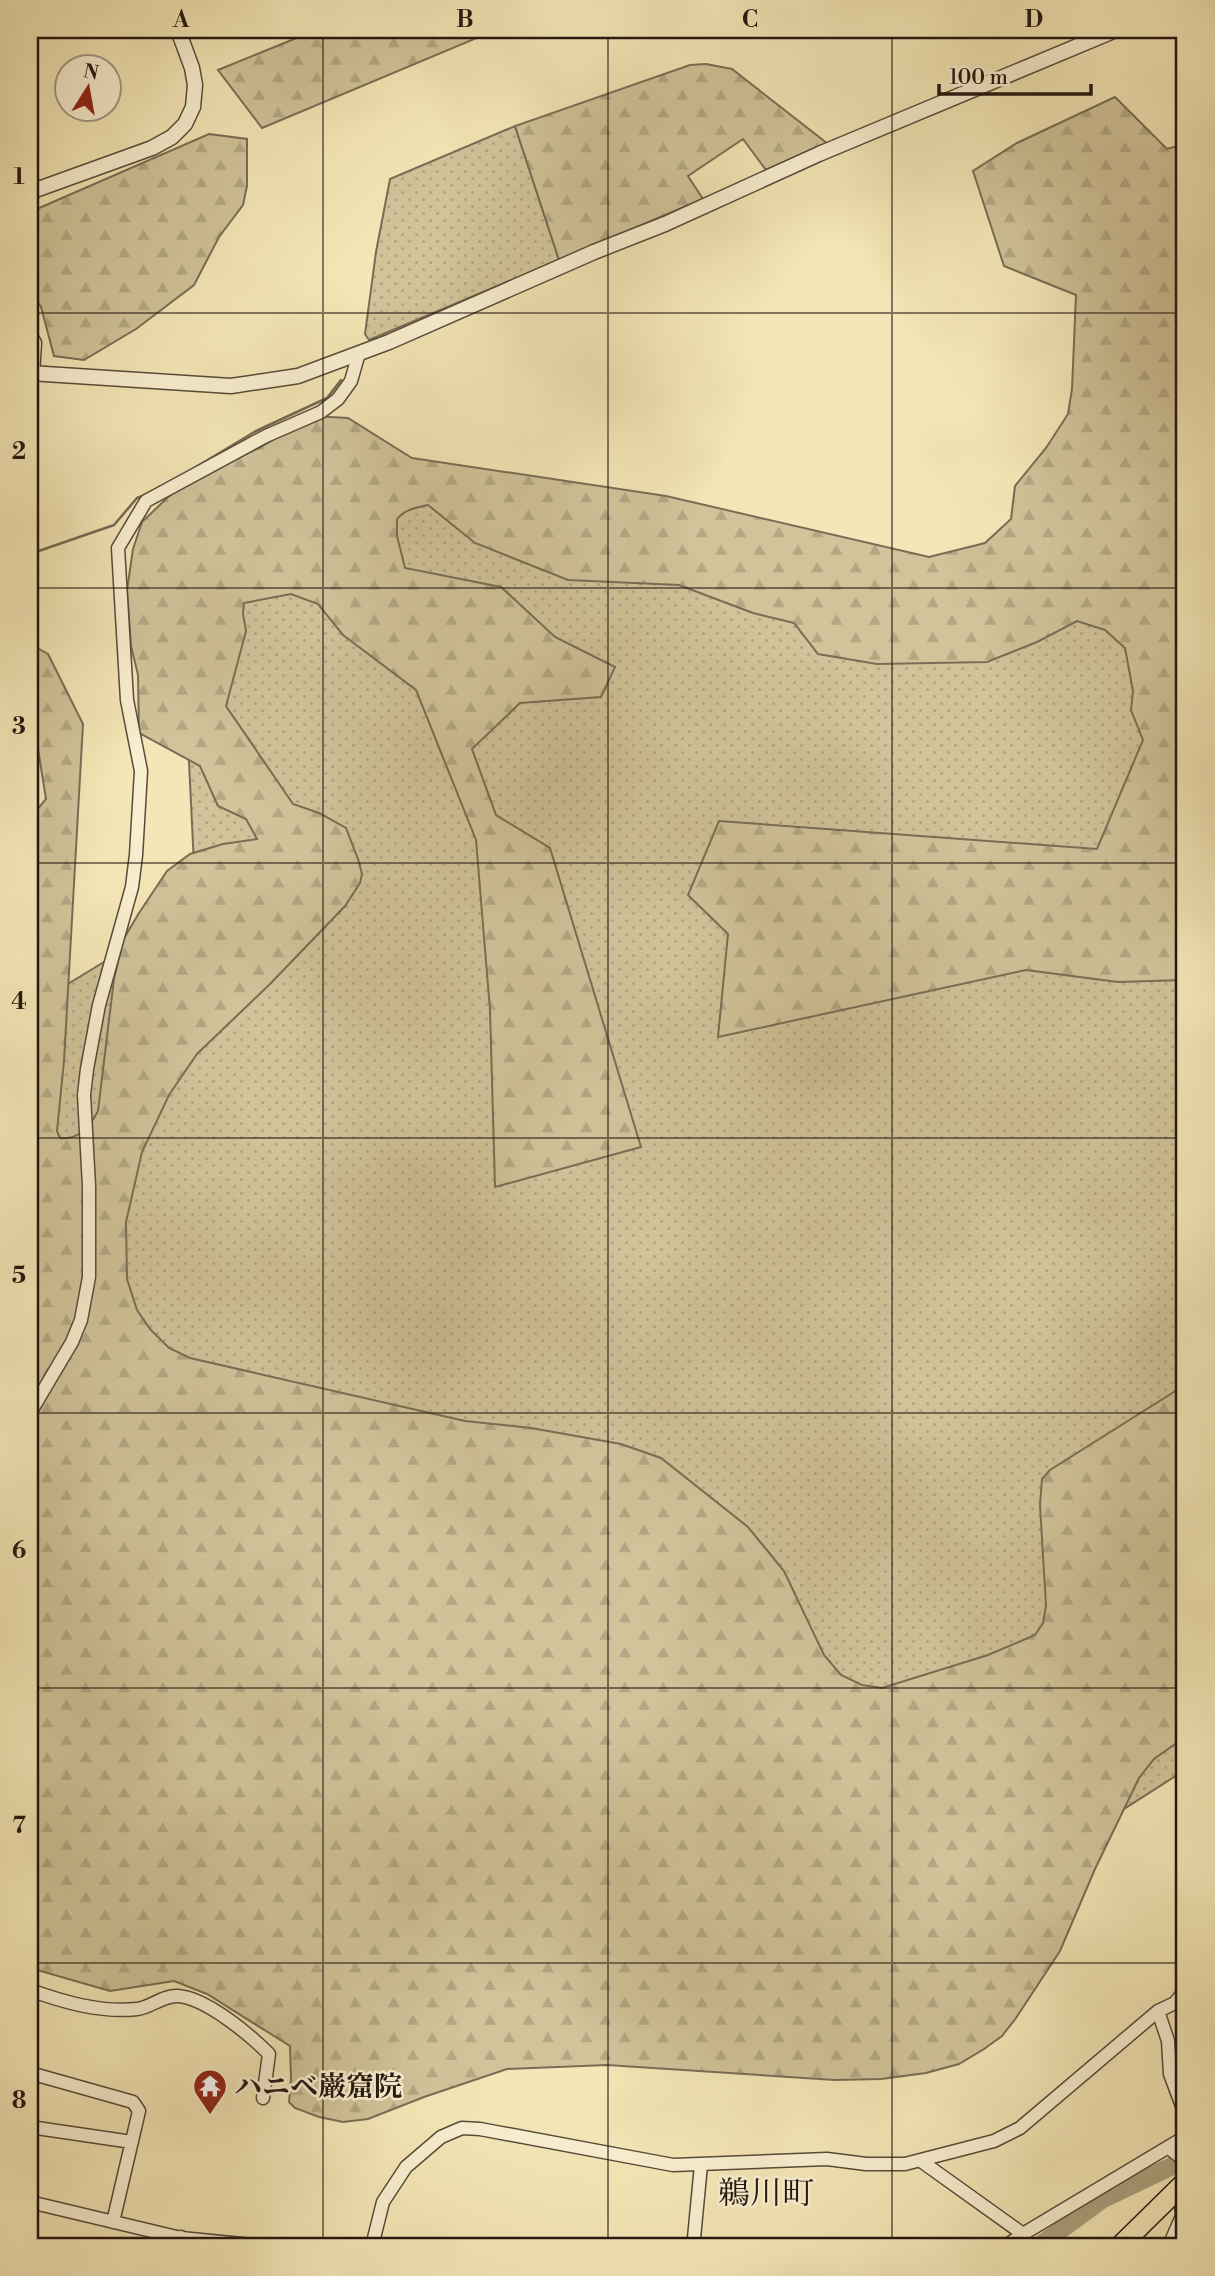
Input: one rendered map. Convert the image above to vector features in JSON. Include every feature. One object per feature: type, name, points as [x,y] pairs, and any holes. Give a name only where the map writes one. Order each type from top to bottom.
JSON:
[{"type":"main road","points":[[1120,2246],[1183,2184]]},
{"type":"street","points":[[30,192],[152,148],[172,137],[185,124],[193,107],[195,85],[192,68],[178,30]]},
{"type":"street","points":[[30,336],[34,343],[31,374],[231,386],[298,376],[389,342],[676,219],[819,154],[1116,30]]},
{"type":"street","points":[[30,1413],[72,1342],[81,1320],[89,1277],[89,1186],[84,1108],[87,1069],[99,1004],[132,887],[136,855],[141,771],[127,700],[118,548],[146,501],[266,436],[321,412],[338,399],[351,381],[359,353]]},
{"type":"street","points":[[30,1990],[55,2000],[103,2009],[139,2009],[176,1996],[198,2001],[255,2040],[269,2054],[263,2098]]},
{"type":"street","points":[[372,2246],[383,2202],[407,2167],[441,2137],[463,2129],[480,2129],[673,2165],[819,2160],[905,2164],[994,2141],[1020,2128],[1158,2011],[1175,2003],[1185,1990]]},
{"type":"street","points":[[1158,2011],[1168,2041],[1170,2074],[1185,2114]]},
{"type":"street","points":[[30,2073],[133,2102],[139,2111],[113,2222]]},
{"type":"street","points":[[30,2127],[132,2142]]},
{"type":"street","points":[[1006,2246],[1185,2137]]},
{"type":"street","points":[[1169,2148],[1185,2161]]},
{"type":"street","points":[[921,2161],[1023,2234]]},
{"type":"street","points":[[691,2246],[701,2165]]},
{"type":"street","points":[[1169,2246],[1182,2216],[1183,2184]]},
{"type":"street","points":[[30,2202],[180,2242],[262,2246]]},
{"type":"green space","points":[[316,30],[490,30],[484,35],[262,128],[218,70]]},
{"type":"green space","points":[[706,64],[732,69],[828,144],[766,170],[743,139],[688,176],[703,199],[559,260],[515,126],[690,65]]},
{"type":"green space","points":[[1115,97],[1167,149],[1185,144],[1185,980],[1118,982],[1026,970],[718,1037],[728,934],[688,895],[719,821],[1097,849],[1143,740],[1131,710],[1133,691],[1125,648],[1105,630],[1077,621],[1037,642],[987,662],[877,664],[818,654],[794,623],[753,613],[679,585],[568,580],[475,543],[428,505],[415,508],[397,519],[397,536],[405,568],[501,587],[555,637],[615,667],[601,697],[520,703],[472,749],[496,815],[550,848],[641,1147],[495,1187],[490,1010],[476,840],[416,690],[343,635],[318,604],[291,594],[244,603],[246,631],[226,706],[293,804],[319,813],[346,828],[362,874],[360,883],[345,906],[271,983],[197,1054],[169,1095],[142,1152],[126,1222],[127,1279],[137,1310],[150,1329],[169,1348],[190,1358],[465,1421],[531,1428],[621,1444],[661,1458],[748,1527],[784,1571],[824,1655],[841,1675],[862,1685],[882,1688],[988,1655],[1035,1635],[1043,1623],[1046,1606],[1040,1505],[1042,1479],[1050,1470],[1185,1385],[1185,1737],[1154,1759],[1139,1778],[1095,1869],[1060,1951],[1016,2018],[1002,2036],[959,2064],[926,2073],[881,2079],[835,2080],[607,2065],[507,2069],[368,2119],[343,2122],[295,2108],[289,2102],[290,2046],[207,1994],[174,1981],[110,1991],[30,1968],[30,818],[46,799],[33,718],[30,714],[30,644],[48,654],[83,724],[64,1061],[57,1131],[60,1138],[67,1138],[83,1131],[98,1111],[114,979],[123,940],[139,913],[167,871],[190,854],[223,844],[257,839],[246,819],[218,806],[200,766],[139,733],[138,675],[131,646],[127,590],[133,549],[142,522],[197,475],[259,448],[313,416],[348,418],[412,458],[666,496],[929,557],[985,543],[1011,519],[1015,486],[1046,448],[1068,414],[1072,389],[1076,295],[1004,266],[973,171],[1017,143]]},
{"type":"green space","points":[[515,126],[559,260],[369,340],[365,334],[376,252],[390,179]]},
{"type":"green space","points":[[209,134],[247,139],[247,186],[243,205],[219,237],[194,285],[136,329],[84,360],[54,356],[41,307],[30,291],[30,212]]},
{"type":"green space","points":[[385,476],[1145,630],[1185,947],[1185,1770],[966,1910],[30,1538],[30,1007],[196,906],[178,536]]},
{"type":"waterway","points":[[196,467],[256,431],[327,398],[341,380]]},
{"type":"waterway","points":[[30,554],[114,525],[137,498],[147,494]]},
{"type":"waterway","points":[[1039,2246],[1103,2199],[1185,2160]]},
{"type":"place","name":"ハニベ巌窟院","points":[[210,2116]]},
{"type":"district","name":"鵜川町","points":[[766,2193]]}]
